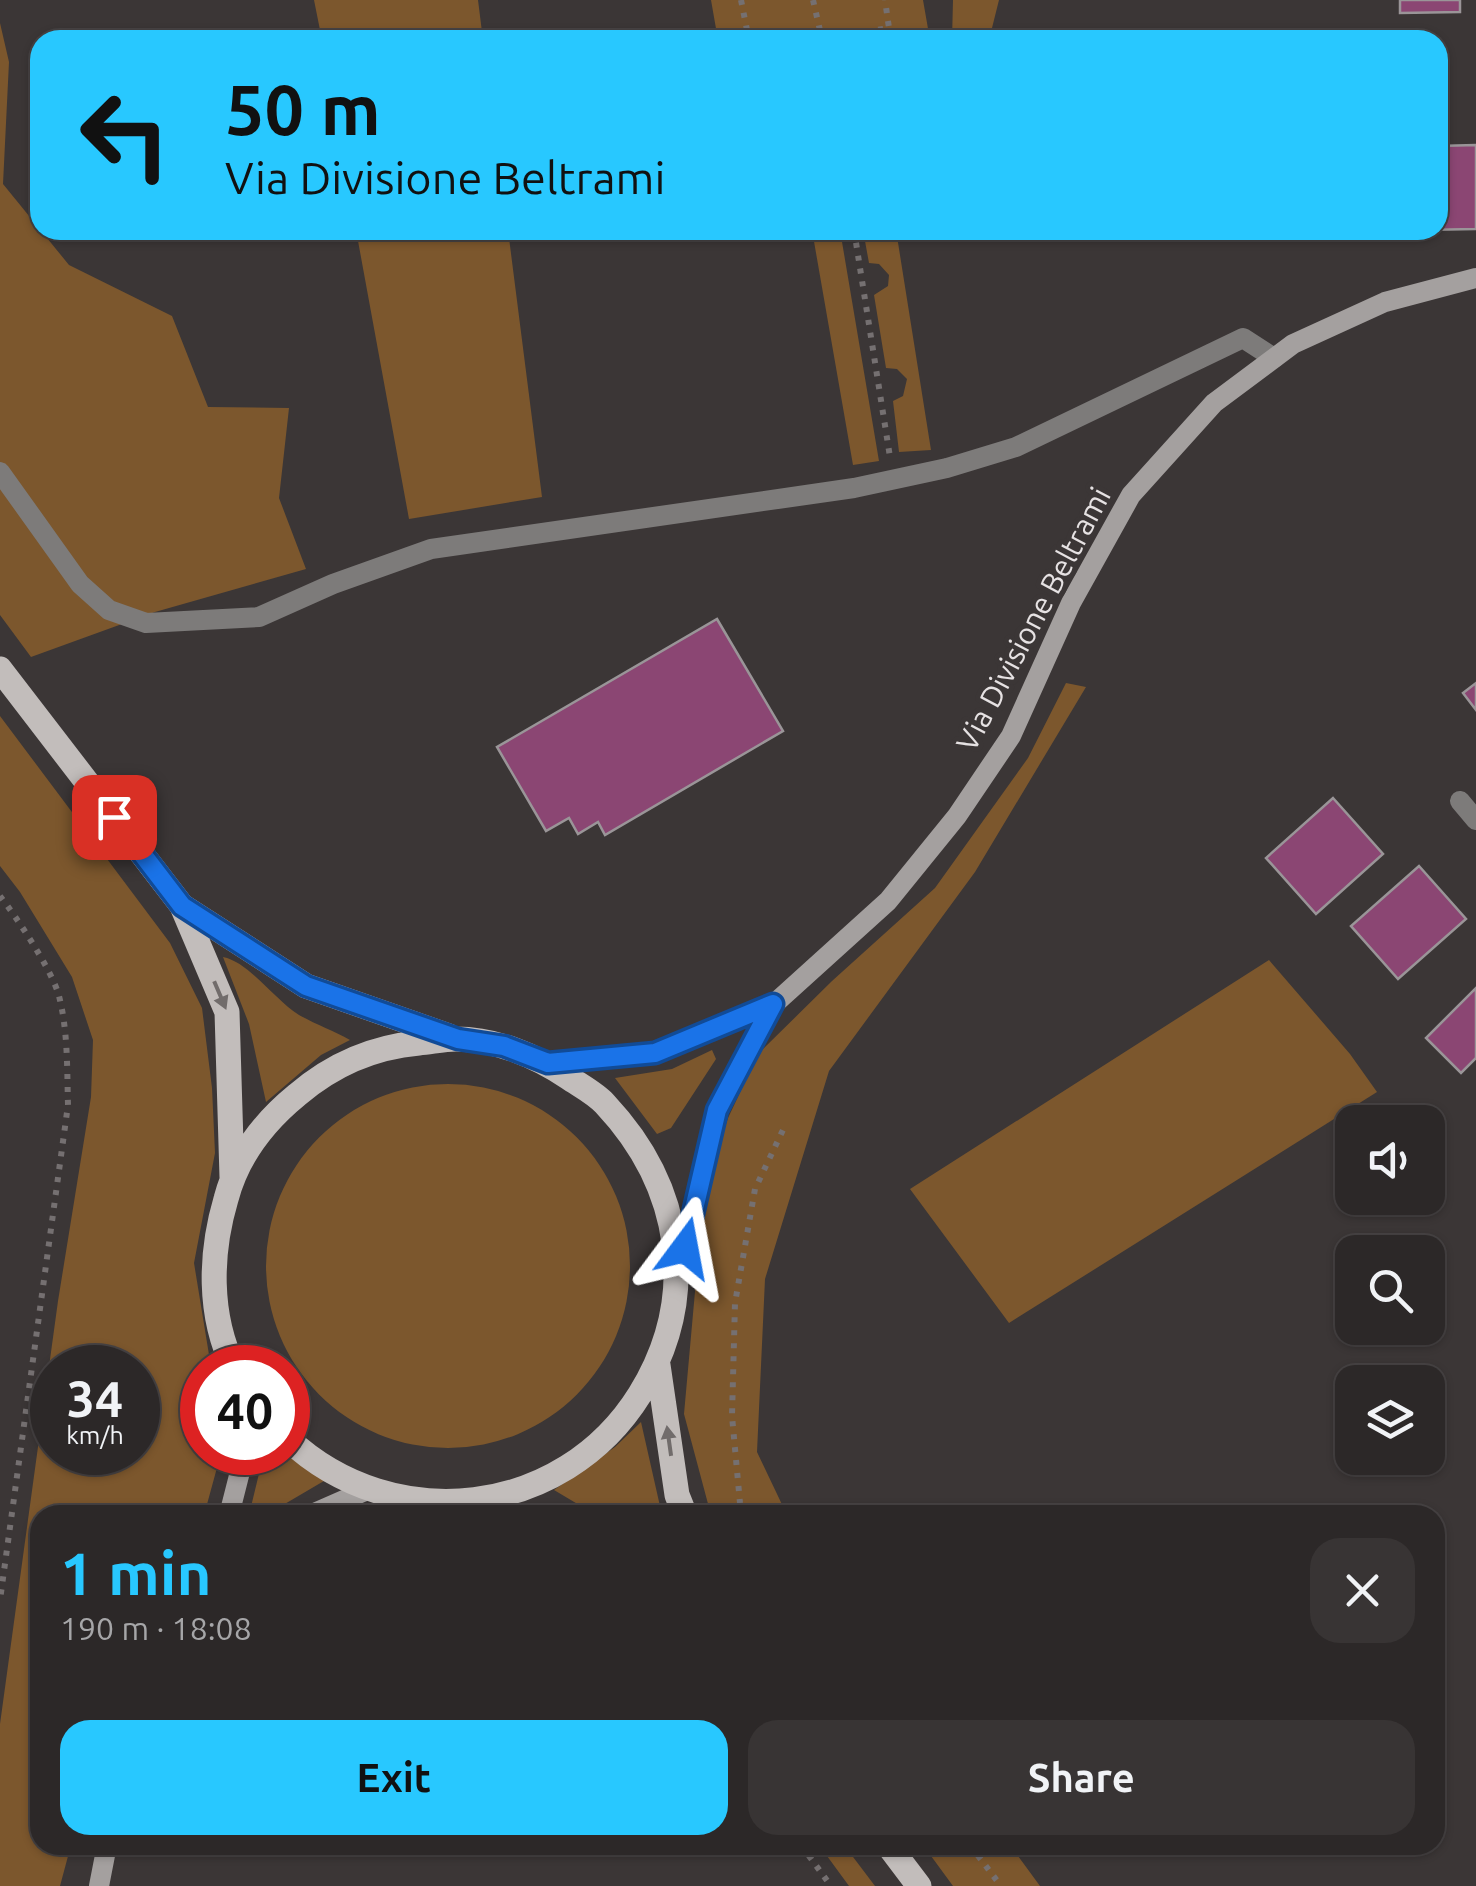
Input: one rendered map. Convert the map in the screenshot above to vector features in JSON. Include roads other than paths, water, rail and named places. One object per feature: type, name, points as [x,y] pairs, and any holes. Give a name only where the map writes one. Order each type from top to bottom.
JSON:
[{"type":"main road","points":[[0,669],[182,906],[227,1012],[232,1178]]},
{"type":"main road","points":[[182,906],[306,986],[458,1039],[504,1046],[548,1063],[603,1102],[645,1154],[670,1216],[677,1283],[671,1324],[658,1365],[624,1419],[577,1462],[520,1491],[456,1503],[411,1501],[366,1490],[310,1460]]},
{"type":"main road","points":[[227,1345],[214,1302],[214,1238],[232,1178],[269,1118],[323,1073],[388,1046],[458,1039]]},
{"type":"main road","points":[[658,1365],[681,1505]]},
{"type":"main road","points":[[456,1503],[463,1505]]},
{"type":"main road","points":[[896,1855],[919,1886]]},
{"type":"street","name":"Via Divisione Beltrami","points":[[548,1063],[655,1053],[773,1004],[888,900],[957,816],[1011,736],[1070,603],[1132,494],[1214,403],[1294,344],[1385,302],[1476,278]]},
{"type":"street","points":[[0,472],[80,584],[110,610],[146,624],[259,617],[333,584],[431,549],[854,488],[947,468],[1016,447],[1243,338],[1274,358]]},
{"type":"street","points":[[1460,802],[1476,820]]},
{"type":"street","name":"Via Divisione Beltrami","points":[[677,1283],[717,1110],[773,1004]]},
{"type":"street","points":[[232,1505],[240,1475]]},
{"type":"street","points":[[332,1505],[366,1490]]},
{"type":"street","points":[[99,1886],[105,1855]]}]
